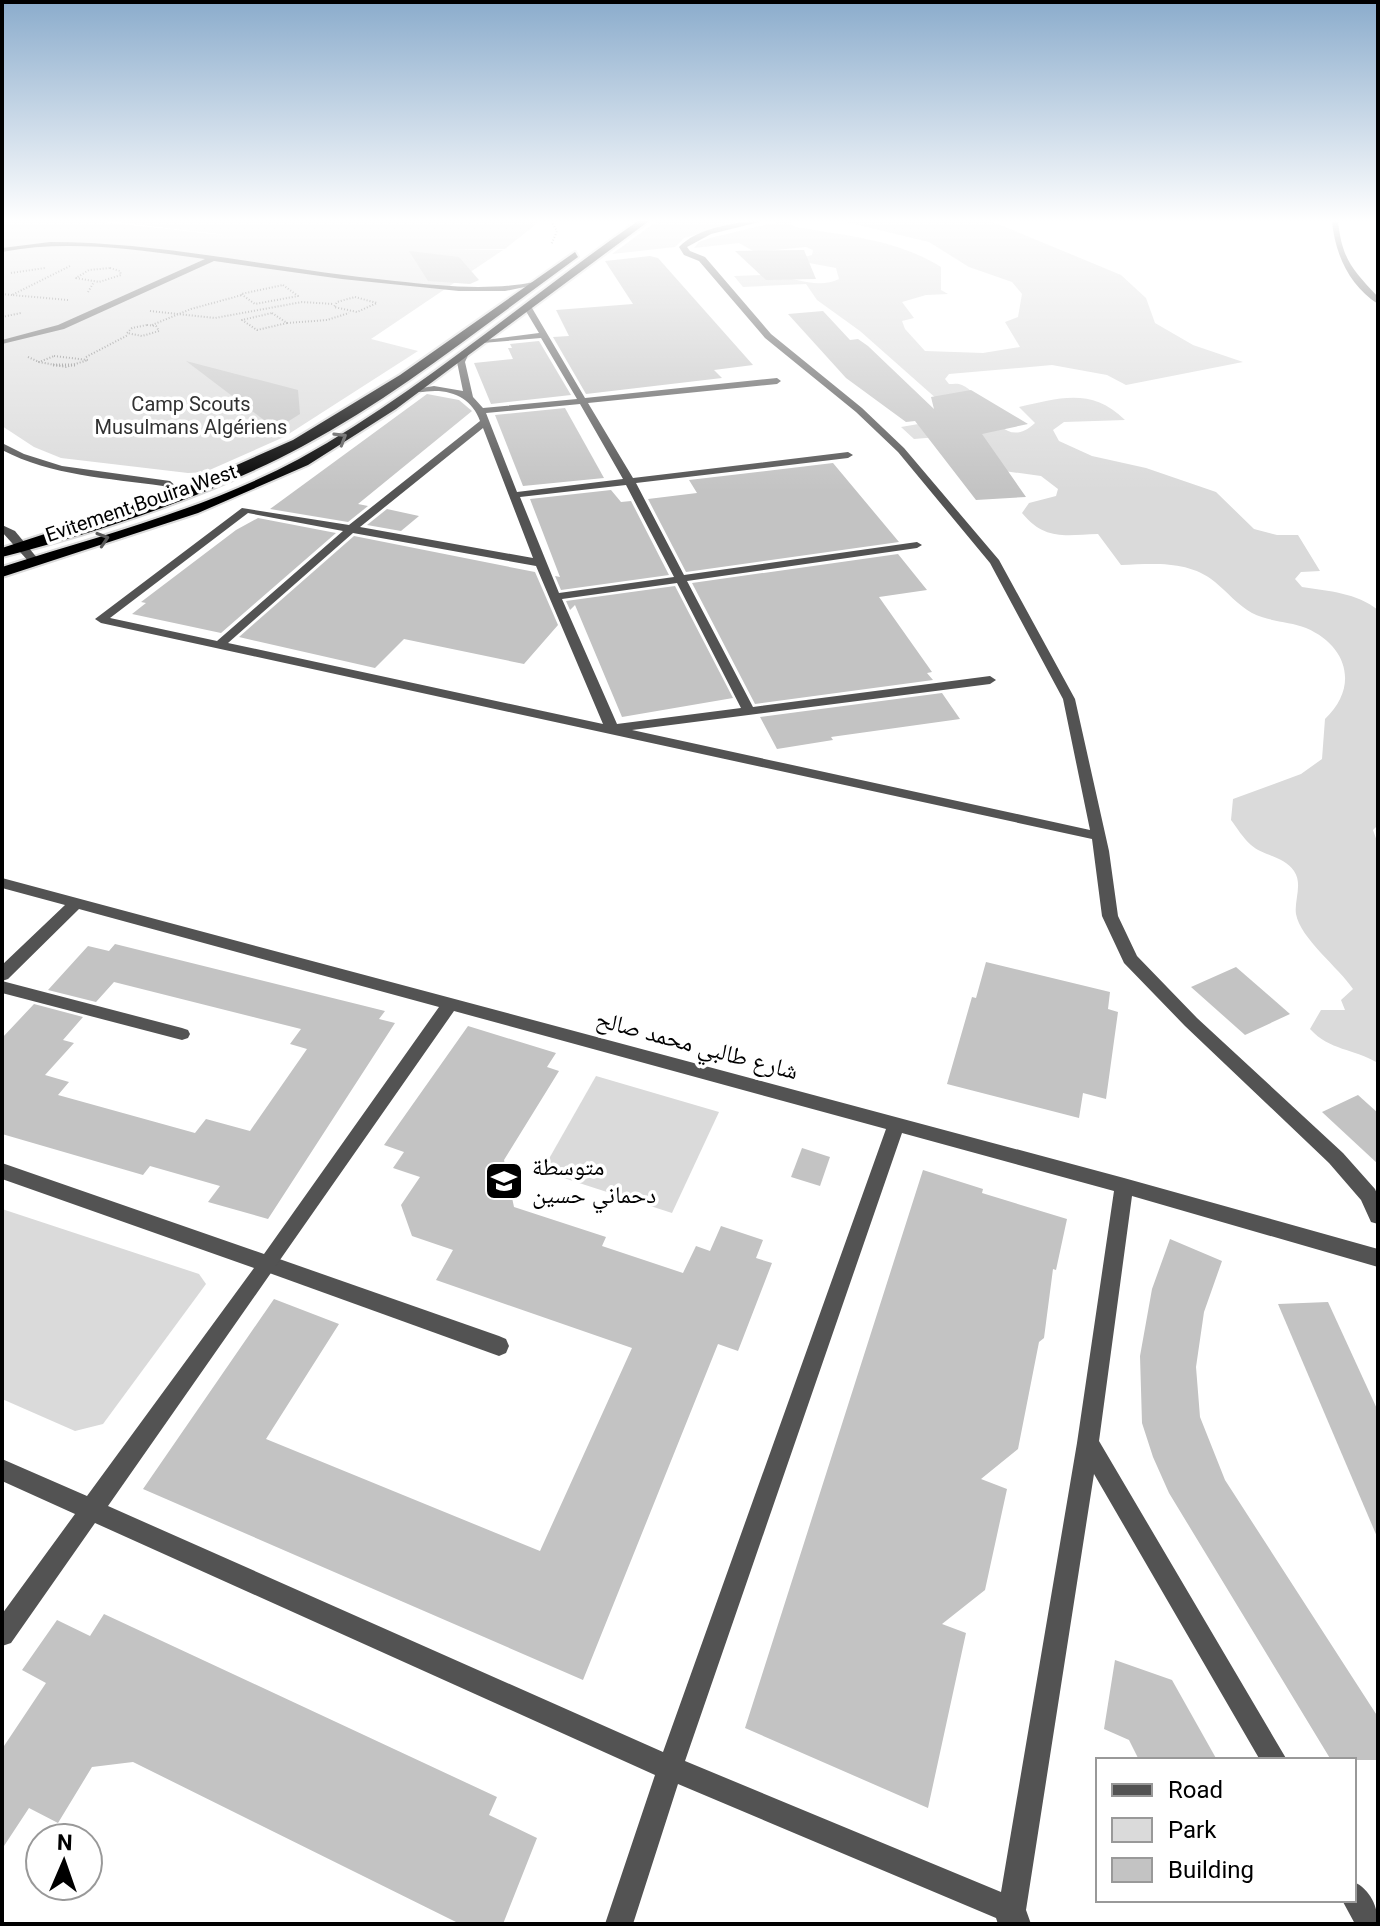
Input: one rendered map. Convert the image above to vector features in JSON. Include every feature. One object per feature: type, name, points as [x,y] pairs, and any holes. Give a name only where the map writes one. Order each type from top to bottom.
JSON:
[{"type":"highway","name":"Evitement Bouira West","points":[[2,553],[166,502],[229,477],[298,443],[380,393],[497,311]]},
{"type":"highway","name":"Evitement Bouira West","points":[[2,572],[209,505],[305,461],[414,390],[524,311]]},
{"type":"street","points":[[2,342],[50,331],[97,311]]},
{"type":"street","points":[[530,311],[630,482],[749,711]]},
{"type":"street","points":[[746,311],[768,336],[859,410],[901,450],[995,562],[1069,699],[1098,836],[1110,916],[1130,959],[1191,1022],[1336,1158],[1368,1195],[1378,1216]]},
{"type":"street","points":[[482,341],[544,335]]},
{"type":"street","points":[[465,353],[461,362],[469,396],[483,417],[540,563],[612,729]]},
{"type":"street","points":[[221,643],[483,417],[584,401],[777,381]]},
{"type":"street","points":[[414,390],[440,388],[469,396]]},
{"type":"street","points":[[2,446],[23,458],[48,466],[166,483],[173,488],[166,502]]},
{"type":"street","points":[[515,495],[848,455]]},
{"type":"street","points":[[540,563],[246,510],[101,619],[1098,836]]},
{"type":"street","points":[[2,528],[11,533],[34,561]]},
{"type":"street","points":[[555,597],[917,545]]},
{"type":"street","points":[[612,729],[990,680]]},
{"type":"street","name":"شارع طالبي محمد صالح","points":[[2,883],[1124,1186],[1378,1258]]},
{"type":"street","points":[[2,975],[77,902]]},
{"type":"street","points":[[2,987],[182,1034]]},
{"type":"street","points":[[2,1634],[451,1003]]},
{"type":"street","points":[[619,1924],[670,1768],[896,1125]]},
{"type":"street","points":[[2,1171],[499,1346]]},
{"type":"street","points":[[2,1470],[1013,1920],[1088,1443],[1124,1186]]},
{"type":"street","points":[[1088,1443],[1273,1758]]},
{"type":"street","points":[[1356,1900],[1370,1924]]},
{"type":"path","points":[[129,335],[127,331],[132,328],[152,325],[187,311]]},
{"type":"path","points":[[173,315],[215,318],[260,311]]},
{"type":"path","points":[[287,323],[272,313],[242,320],[257,330],[287,323],[327,320],[355,311]]},
{"type":"path","points":[[250,313],[256,317]]},
{"type":"path","points":[[86,357],[85,362],[79,365],[44,366],[38,362],[54,356],[86,357],[129,335],[147,336],[159,331],[152,325]]},
{"type":"green space","name":"Camp Scouts Musulmans Algériens","points":[[2,311],[413,311],[371,339],[418,351],[284,437],[205,472],[188,473],[61,458],[34,447],[2,426]]},
{"type":"green space","points":[[832,311],[909,311],[914,318],[902,321],[905,329],[925,351],[983,353],[1020,347],[1005,322],[1018,317],[1019,311],[1151,311],[1155,323],[1193,345],[1243,362],[1126,385],[1107,375],[1052,365],[949,374],[945,379],[949,384],[960,384],[970,391],[994,420],[1012,432],[1023,431],[1035,423],[1019,407],[1061,398],[1088,399],[1100,403],[1125,420],[1064,422],[1053,430],[1059,441],[1092,456],[1146,468],[1216,492],[1254,529],[1277,535],[1298,535],[1320,571],[1301,572],[1295,579],[1302,587],[1352,596],[1378,610],[1378,825],[1373,830],[1378,844],[1378,1063],[1326,1041],[1310,1029],[1321,1010],[1345,1010],[1341,1000],[1353,989],[1312,943],[1299,923],[1296,914],[1298,881],[1294,871],[1285,862],[1251,845],[1231,820],[1233,799],[1301,774],[1322,759],[1325,719],[1336,707],[1345,681],[1339,656],[1320,636],[1306,628],[1252,613],[1215,582],[1194,570],[1170,565],[1121,565],[1098,534],[1056,534],[1039,528],[1022,513],[1029,503],[1056,496],[1058,489],[1041,476],[1004,471],[962,435],[914,439],[901,427],[942,420],[938,400],[860,331]]},
{"type":"green space","points":[[596,1076],[719,1112],[672,1213],[542,1171]]},
{"type":"green space","points":[[2,1209],[199,1274],[206,1284],[103,1424],[75,1431],[2,1399]]},
{"type":"building","points":[[556,311],[705,311],[753,365],[714,370],[722,378],[586,394],[553,337],[569,336]]},
{"type":"building","points":[[823,311],[850,340],[858,339],[868,346],[934,409],[931,397],[971,390],[1028,424],[982,434],[1026,497],[976,500],[915,421],[906,422],[846,378],[788,314]]},
{"type":"building","points":[[539,341],[571,395],[491,404],[474,363],[513,359],[508,348],[512,348],[510,344]]},
{"type":"building","points":[[186,361],[298,390],[300,414],[276,429]]},
{"type":"building","points":[[427,394],[459,400],[472,411],[358,504],[368,506],[348,522],[270,509]]},
{"type":"building","points":[[565,408],[604,478],[523,486],[495,415]]},
{"type":"building","points":[[833,463],[899,542],[686,572],[648,499],[697,493],[689,480]]},
{"type":"building","points":[[611,490],[621,502],[631,501],[669,575],[561,590],[555,576],[560,577],[530,499]]},
{"type":"building","points":[[387,509],[419,516],[401,531],[367,525]]},
{"type":"building","points":[[258,518],[336,533],[221,633],[132,614],[146,603],[141,602],[236,530]]},
{"type":"building","points":[[354,536],[535,572],[558,625],[524,664],[404,639],[375,668],[239,637]]},
{"type":"building","points":[[898,554],[927,590],[879,597],[932,672],[927,673],[933,680],[755,704],[692,583]]},
{"type":"building","points":[[675,586],[733,698],[622,717],[575,605],[570,610],[566,601]]},
{"type":"building","points":[[942,693],[960,719],[831,737],[833,740],[777,749],[760,717]]},
{"type":"building","points":[[115,944],[385,1011],[379,1019],[395,1023],[268,1219],[208,1202],[220,1186],[150,1166],[143,1175],[2,1134],[2,1038],[34,1004],[83,1017],[63,1040],[74,1043],[45,1075],[69,1082],[58,1095],[195,1133],[206,1119],[250,1131],[307,1049],[290,1044],[301,1029],[114,982],[96,1002],[48,990],[88,946],[109,951]]},
{"type":"building","points":[[986,962],[1110,992],[1108,1009],[1118,1012],[1106,1099],[1083,1093],[1079,1118],[947,1084],[972,997],[976,998]]},
{"type":"building","points":[[1236,967],[1290,1014],[1245,1035],[1191,987]]},
{"type":"building","points":[[468,1026],[556,1053],[547,1067],[559,1071],[504,1160],[514,1207],[606,1237],[602,1246],[683,1273],[696,1246],[710,1251],[721,1226],[763,1240],[756,1258],[772,1263],[738,1351],[718,1344],[583,1680],[143,1489],[274,1299],[339,1324],[266,1439],[540,1551],[632,1348],[436,1280],[453,1250],[412,1236],[401,1205],[420,1177],[393,1168],[404,1152],[384,1145]]},
{"type":"building","points":[[1358,1095],[1378,1113],[1378,1164],[1322,1112]]},
{"type":"building","points":[[802,1148],[830,1157],[820,1186],[791,1177]]},
{"type":"building","points":[[923,1170],[983,1189],[982,1193],[1067,1219],[1056,1270],[1053,1269],[1044,1338],[1039,1342],[1018,1449],[981,1479],[1007,1489],[985,1590],[942,1624],[966,1633],[928,1808],[745,1728]]},
{"type":"building","points":[[1170,1239],[1222,1261],[1204,1312],[1196,1367],[1200,1417],[1225,1480],[1378,1717],[1378,1760],[1330,1758],[1169,1493],[1142,1423],[1140,1356],[1152,1289]]},
{"type":"building","points":[[1328,1302],[1378,1411],[1378,1539],[1278,1304]]},
{"type":"building","points":[[104,1614],[497,1797],[489,1815],[537,1838],[503,1924],[460,1924],[133,1762],[92,1767],[59,1822],[29,1808],[2,1849],[2,1749],[46,1683],[22,1670],[57,1620],[90,1636]]},
{"type":"building","points":[[1115,1660],[1172,1680],[1216,1758],[1138,1758],[1129,1740],[1104,1729]]},
{"type":"place","name":"متوسطة دحماني حسين","points":[[504,1181]]}]
